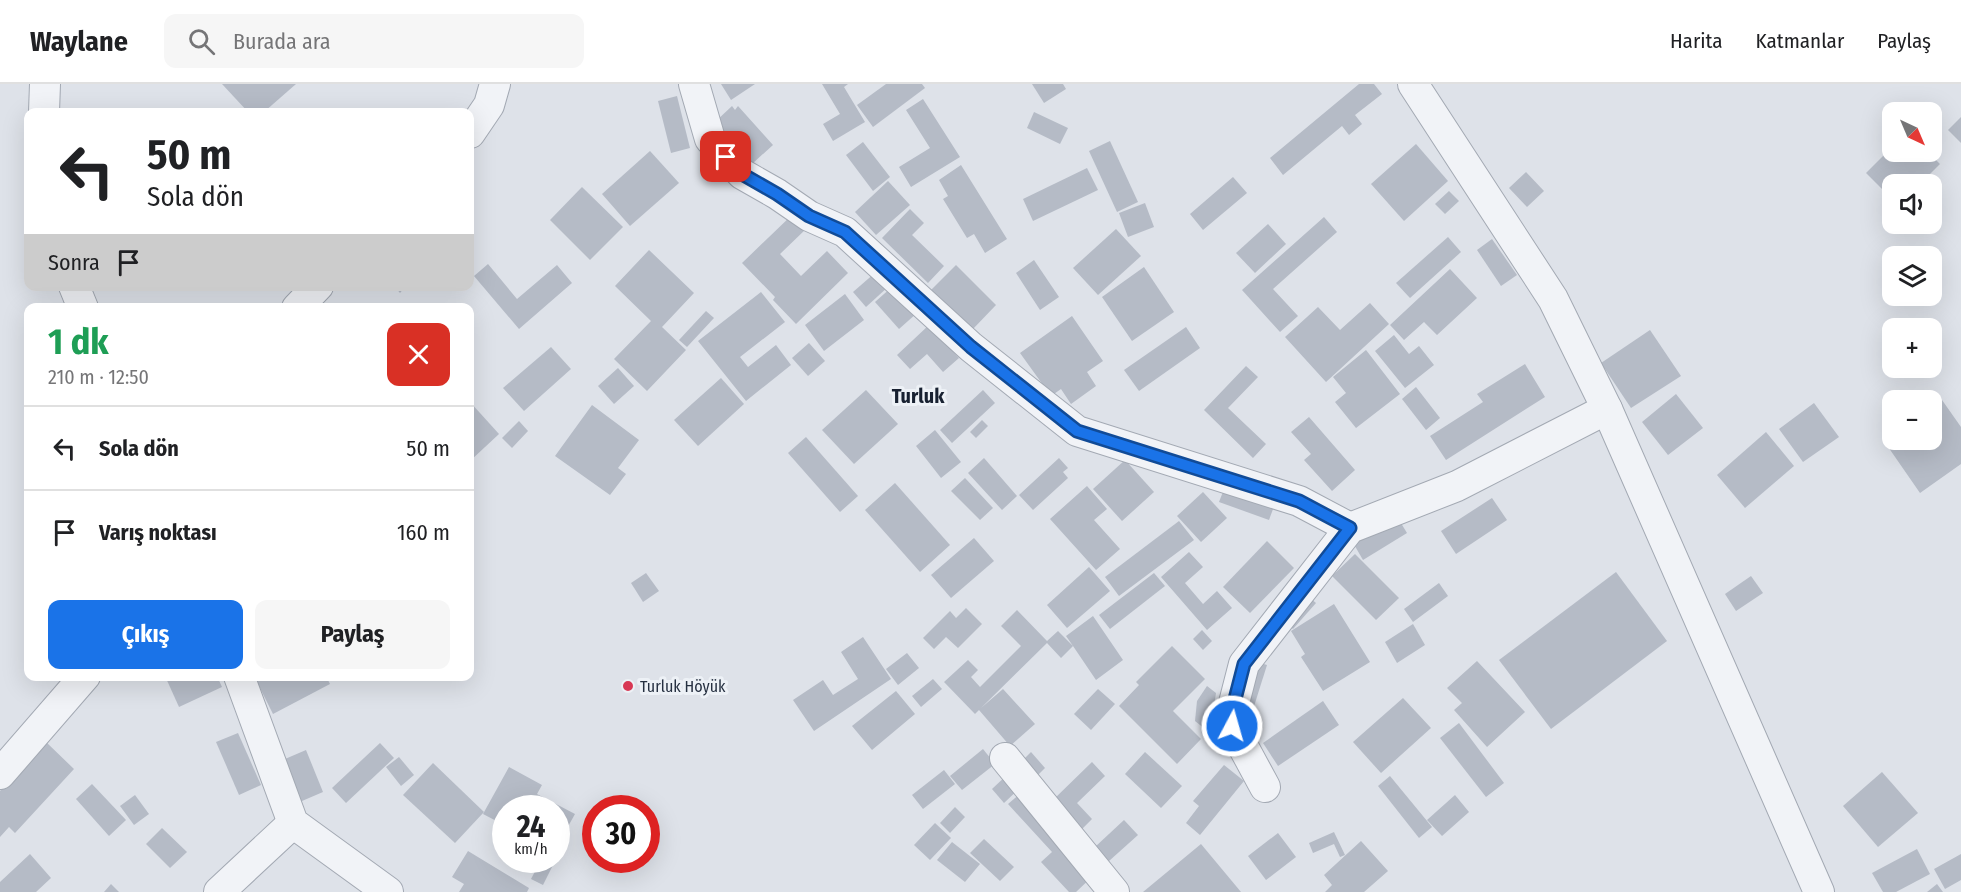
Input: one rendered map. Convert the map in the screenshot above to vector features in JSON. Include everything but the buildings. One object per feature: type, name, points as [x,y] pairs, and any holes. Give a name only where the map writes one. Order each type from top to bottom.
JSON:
[{"type":"street","points":[[44,108],[45,84]]},
{"type":"street","points":[[474,127],[489,105],[495,84]]},
{"type":"street","points":[[694,84],[710,139],[742,174],[809,216],[845,232],[971,347],[1077,431],[1299,501],[1350,528]]},
{"type":"street","points":[[1413,84],[1552,299],[1607,410],[1820,892]]},
{"type":"street","points":[[302,303],[313,291]]},
{"type":"street","points":[[1265,787],[1232,726],[1234,703],[1244,664],[1350,528],[1457,486],[1607,410]]},
{"type":"street","points":[[0,774],[81,681]]},
{"type":"street","points":[[241,681],[293,823],[387,892]]},
{"type":"street","points":[[1005,758],[1114,892]]},
{"type":"street","points":[[219,892],[293,823]]},
{"type":"place","name":"Turluk Höyük","points":[[628,686]]},
{"type":"district","name":"Turluk","points":[[918,396]]},
{"type":"route","points":[[726,157],[742,174],[809,216],[845,232],[971,347],[1077,431],[1299,501],[1350,528],[1244,664],[1234,703],[1232,726]]}]
